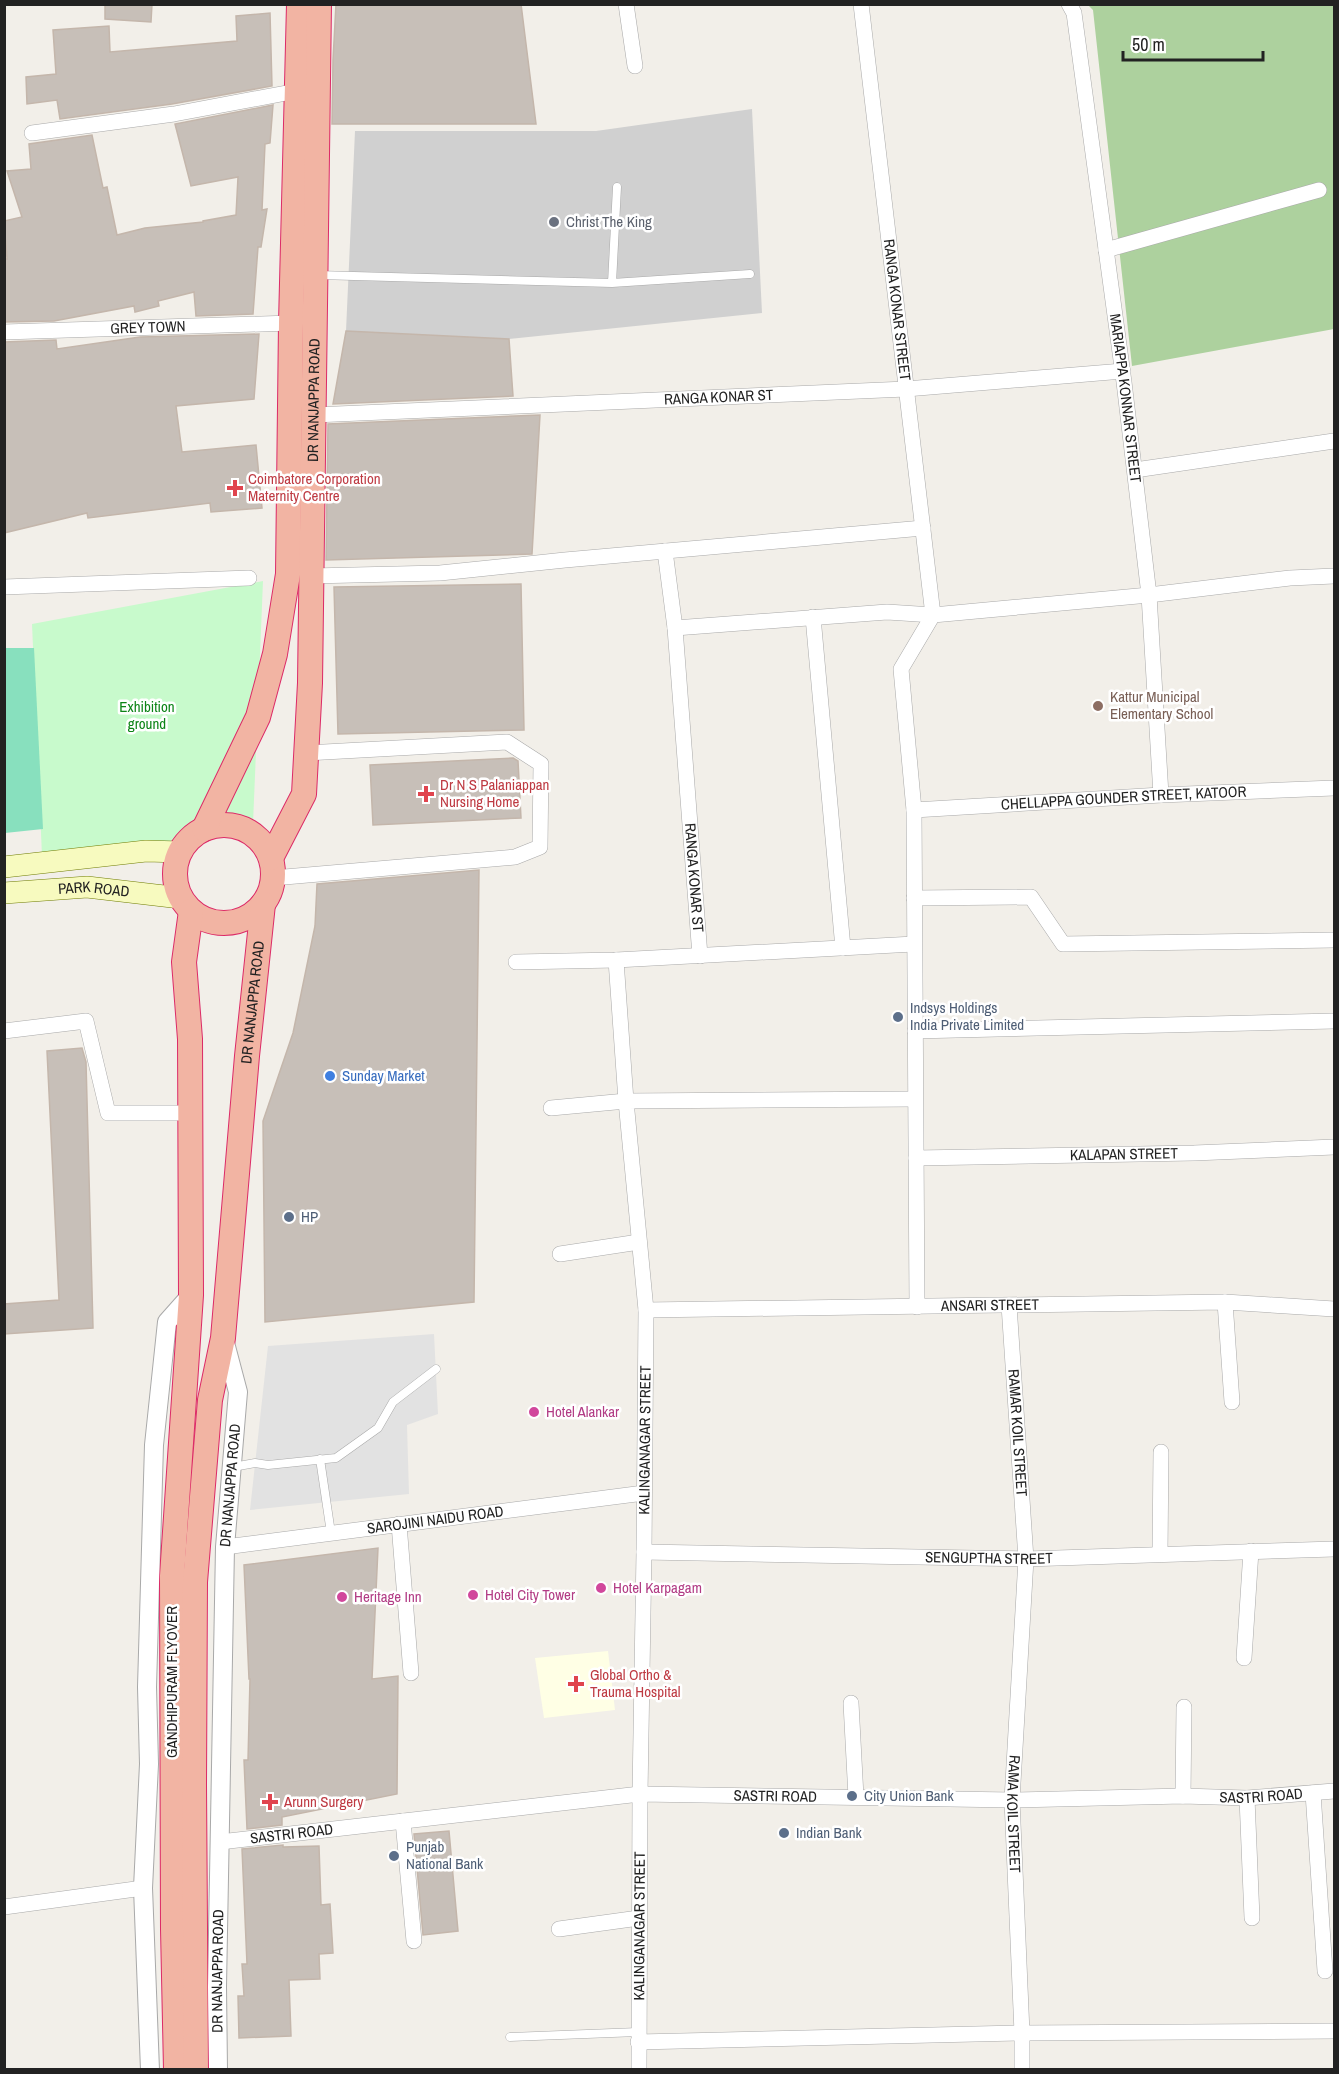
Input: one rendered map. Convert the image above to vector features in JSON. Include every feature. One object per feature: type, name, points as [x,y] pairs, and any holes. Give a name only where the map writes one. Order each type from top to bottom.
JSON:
[{"type":"highway","name":"DR NANJAPPA ROAD","points":[[272,868],[304,794],[310,683],[310,576],[300,515],[291,323],[299,4]]},
{"type":"highway","name":"DR NANJAPPA ROAD","points":[[204,829],[258,717],[275,654],[300,515],[314,415],[320,4]]},
{"type":"highway","points":[[220,825],[236,826],[252,833],[264,844],[272,868],[271,890],[263,904],[251,915],[237,922],[221,923],[205,919],[186,904],[176,883],[176,867],[180,852],[190,838],[204,829],[220,825]]},
{"type":"highway","points":[[186,904],[184,962],[190,1039],[191,1295]]},
{"type":"highway","name":"DR NANJAPPA ROAD","points":[[223,1338],[247,1056],[263,904]]},
{"type":"highway","name":"GANDHIPURAM FLYOVER","points":[[176,2070],[173,1929],[172,1576],[191,1295]]},
{"type":"highway","name":"GANDHIPURAM FLYOVER","points":[[196,2070],[195,1582],[210,1401],[223,1338]]},
{"type":"main road","points":[[4,867],[146,851],[180,852]]},
{"type":"main road","name":"PARK ROAD","points":[[4,893],[87,887],[186,904]]},
{"type":"street","points":[[626,4],[635,66]]},
{"type":"street","name":"RANGA KONAR STREET","points":[[861,4],[933,615]]},
{"type":"street","name":"MARIAPPA KONNAR STREET","points":[[1069,4],[1074,12],[1135,470],[1149,595],[1161,795]]},
{"type":"street","points":[[32,133],[174,114],[297,91]]},
{"type":"street","points":[[1106,250],[1319,190]]},
{"type":"street","name":"GREY TOWN","points":[[4,332],[291,323]]},
{"type":"street","name":"RANGA KONAR ST","points":[[314,415],[906,389],[1123,371]]},
{"type":"street","points":[[1135,470],[1335,441]]},
{"type":"street","points":[[310,576],[440,573],[923,528]]},
{"type":"street","name":"RANGA KONAR ST","points":[[665,551],[675,628],[700,956]]},
{"type":"street","points":[[675,628],[887,612],[933,615],[1335,576]]},
{"type":"street","points":[[4,587],[249,578]]},
{"type":"street","points":[[916,1306],[914,810],[901,669],[933,615]]},
{"type":"street","points":[[813,617],[843,948]]},
{"type":"street","points":[[272,868],[515,857],[540,847],[541,764],[507,742],[306,753]]},
{"type":"street","name":"CHELLAPPA GOUNDER STREET, KATOOR","points":[[914,810],[1161,795],[1335,789]]},
{"type":"street","points":[[914,898],[1031,897],[1063,944],[1335,940]]},
{"type":"street","points":[[516,962],[616,960],[914,944]]},
{"type":"street","points":[[616,960],[626,1101]]},
{"type":"street","points":[[4,1031],[86,1021],[108,1113],[189,1113]]},
{"type":"street","points":[[915,1031],[1335,1021]]},
{"type":"street","points":[[551,1108],[626,1101],[915,1099]]},
{"type":"street","name":"KALINGANAGAR STREET","points":[[626,1101],[645,1310],[639,2070]]},
{"type":"street","name":"KALAPAN STREET","points":[[916,1158],[1194,1153],[1335,1147]]},
{"type":"street","points":[[560,1254],[639,1242]]},
{"type":"street","points":[[150,2070],[143,1888],[149,1764],[148,1665],[154,1445],[167,1322],[191,1295]]},
{"type":"street","points":[[1225,1302],[1232,1402]]},
{"type":"street","name":"ANSARI STREET","points":[[645,1310],[1225,1302],[1335,1309]]},
{"type":"street","name":"RAMAR KOIL STREET","points":[[1009,1305],[1026,1559]]},
{"type":"street","name":"DR NANJAPPA ROAD","points":[[218,2070],[217,1987],[225,1547],[238,1392],[223,1338]]},
{"type":"street","points":[[1160,1554],[1161,1452]]},
{"type":"street","name":"SAROJINI NAIDU ROAD","points":[[225,1547],[644,1492]]},
{"type":"street","points":[[399,1524],[411,1673]]},
{"type":"street","name":"SENGUPTHA STREET","points":[[644,1552],[1026,1559],[1335,1549]]},
{"type":"street","points":[[1245,1658],[1251,1551]]},
{"type":"street","name":"RAMA KOIL STREET","points":[[1022,2070],[1012,1800],[1026,1559]]},
{"type":"street","points":[[851,1703],[856,1797]]},
{"type":"street","points":[[1183,1796],[1184,1707]]},
{"type":"street","name":"SASTRI ROAD","points":[[219,1842],[640,1794],[1012,1800],[1183,1796],[1247,1798],[1335,1791]]},
{"type":"street","points":[[1313,1793],[1325,1971]]},
{"type":"street","points":[[1247,1798],[1252,1918]]},
{"type":"street","points":[[403,1821],[414,1941]]},
{"type":"street","points":[[4,1907],[143,1888]]},
{"type":"street","points":[[559,1929],[639,1918]]},
{"type":"street","points":[[638,2037],[1335,2031]]},
{"type":"lane","points":[[612,283],[617,188]]},
{"type":"lane","points":[[316,275],[612,283],[750,274]]},
{"type":"lane","points":[[232,1467],[255,1463],[268,1465],[336,1458],[378,1428],[393,1402],[436,1369]]},
{"type":"lane","points":[[320,1460],[331,1533]]},
{"type":"lane","points":[[510,2037],[638,2037]]},
{"type":"shaded area","name":"Christ The King","points":[[752,109],[762,313],[509,339],[346,331],[355,131],[596,131]]},
{"type":"shaded area","points":[[434,1334],[438,1414],[407,1425],[409,1494],[250,1510],[268,1346]]},
{"type":"shaded area","name":"Global Ortho & Trauma Hospital","points":[[608,1651],[615,1710],[544,1718],[535,1658]]},
{"type":"green space","points":[[1088,5],[1334,5],[1334,329],[1132,366],[1093,10]]},
{"type":"green space","name":"Exhibition ground","points":[[263,581],[253,824],[218,838],[42,856],[32,624]]},
{"type":"green space","points":[[5,648],[34,648],[43,829],[5,833]]},
{"type":"building","points":[[105,4],[152,4],[151,22],[105,19]]},
{"type":"building","points":[[336,4],[521,4],[536,124],[332,124]]},
{"type":"building","points":[[270,13],[272,86],[172,104],[60,119],[57,100],[27,104],[26,77],[56,74],[53,30],[109,26],[110,52],[237,41],[236,16]]},
{"type":"building","points":[[273,105],[270,143],[265,144],[262,210],[267,209],[261,247],[258,247],[253,314],[196,316],[194,292],[158,301],[159,306],[135,312],[134,306],[54,321],[4,322],[4,259],[7,259],[4,221],[22,217],[7,171],[31,169],[29,144],[92,135],[103,188],[107,187],[117,235],[145,228],[203,222],[236,215],[238,177],[191,186],[175,124]]},
{"type":"building","points":[[346,331],[509,339],[513,396],[333,404]]},
{"type":"building","points":[[259,334],[254,399],[176,406],[182,452],[256,445],[262,508],[211,512],[210,503],[88,518],[87,513],[4,533],[4,342],[56,340],[57,349],[140,337]]},
{"type":"building","points":[[540,415],[532,554],[326,560],[328,424]]},
{"type":"building","points":[[521,584],[524,730],[338,734],[334,587]]},
{"type":"building","points":[[513,758],[518,761],[521,818],[373,825],[370,765]]},
{"type":"building","points":[[479,870],[474,1302],[265,1322],[263,1121],[293,1033],[315,926],[317,884]]},
{"type":"building","points":[[82,1048],[86,1062],[93,1328],[4,1334],[4,1304],[59,1300],[47,1051]]},
{"type":"building","points":[[378,1548],[372,1679],[398,1676],[397,1794],[282,1817],[282,1825],[247,1829],[244,1760],[248,1760],[250,1679],[244,1565]]},
{"type":"building","points":[[449,1831],[458,1931],[423,1935],[414,1834]]},
{"type":"building","points":[[283,1845],[283,1847],[319,1846],[321,1905],[330,1904],[333,1953],[319,1954],[320,1979],[289,1980],[291,2036],[239,2038],[238,1996],[244,1996],[242,1964],[247,1964],[242,1849]]},
{"type":"place","name":"Christ The King","points":[[554,222]]},
{"type":"place","name":"Coimbatore Corporation Maternity Centre","points":[[235,488]]},
{"type":"place","name":"Kattur Municipal Elementary School","points":[[1098,706]]},
{"type":"place","name":"Dr N S Palaniappan Nursing Home","points":[[426,794]]},
{"type":"place","name":"Indsys Holdings India Private Limited","points":[[898,1017]]},
{"type":"place","name":"Sunday Market","points":[[330,1076]]},
{"type":"place","name":"HP","points":[[289,1217]]},
{"type":"place","name":"Hotel Alankar","points":[[534,1412]]},
{"type":"place","name":"Hotel Karpagam","points":[[601,1588]]},
{"type":"place","name":"Hotel City Tower","points":[[473,1595]]},
{"type":"place","name":"Heritage Inn","points":[[342,1597]]},
{"type":"place","name":"Global Ortho & Trauma Hospital","points":[[576,1684]]},
{"type":"place","name":"City Union Bank","points":[[852,1796]]},
{"type":"place","name":"Arunn Surgery","points":[[270,1802]]},
{"type":"place","name":"Indian Bank","points":[[784,1833]]},
{"type":"place","name":"Punjab National Bank","points":[[394,1856]]}]
